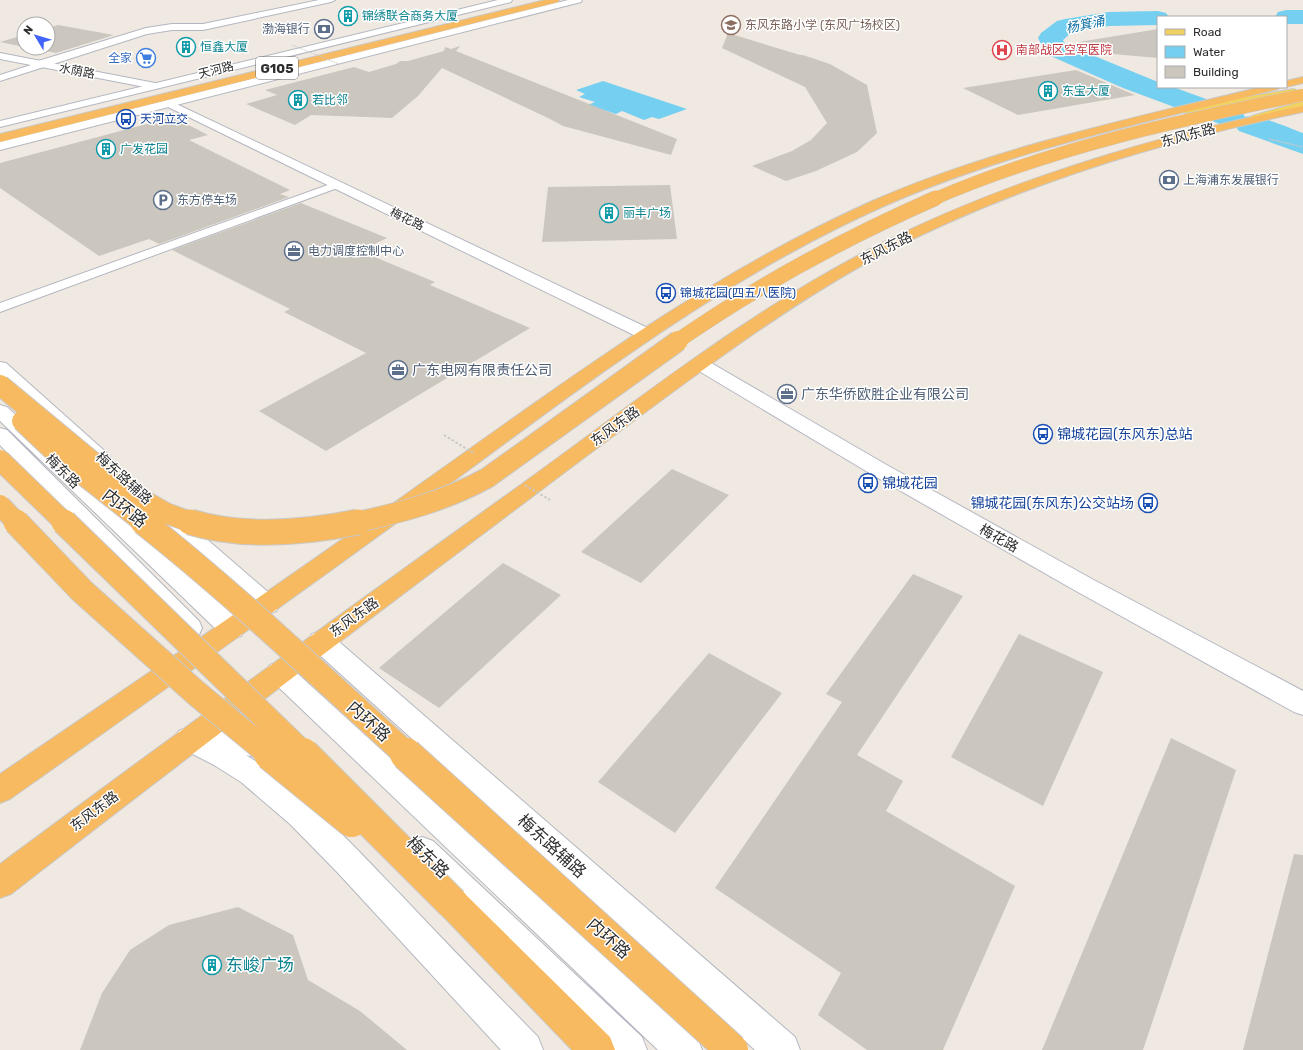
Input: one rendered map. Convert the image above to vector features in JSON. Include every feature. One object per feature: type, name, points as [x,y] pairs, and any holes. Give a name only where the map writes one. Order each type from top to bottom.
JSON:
[{"type":"highway","name":"天河路","points":[[0,130],[532,0]]},
{"type":"highway","name":"天河路","points":[[0,138],[555,0]]},
{"type":"highway","points":[[398,27],[448,20]]},
{"type":"highway","points":[[155,86],[201,80]]},
{"type":"highway","points":[[1287,84],[1303,80]]},
{"type":"highway","points":[[1209,105],[1270,88]]},
{"type":"highway","points":[[0,385],[129,492],[151,506],[177,518],[212,527],[238,531],[272,532],[309,529],[391,515],[434,502],[468,489],[494,474],[659,353],[743,297],[826,250],[880,223],[965,186],[1072,149],[1148,129],[1303,95]]},
{"type":"highway","name":"东风东路","points":[[0,790],[232,630],[545,402],[646,334],[770,256],[811,235],[883,202],[961,171],[1008,155],[1085,134],[1190,109]]},
{"type":"highway","points":[[1256,118],[1303,109]]},
{"type":"highway","name":"东风东路","points":[[0,883],[279,672],[700,364],[779,309],[842,270],[941,221],[1019,188],[1081,165],[1158,143],[1256,118]]},
{"type":"highway","name":"内环路","points":[[0,399],[58,455],[173,546],[264,625],[732,1050]]},
{"type":"highway","points":[[0,460],[287,738],[597,1050]]},
{"type":"highway","points":[[0,505],[82,591],[190,688],[452,903]]},
{"type":"main road","name":"东风东路","points":[[1190,109],[1303,90]]},
{"type":"main road","name":"东风东路","points":[[1256,118],[1303,104]]},
{"type":"street","points":[[0,78],[146,31],[172,27],[203,27],[331,0]]},
{"type":"street","points":[[0,124],[508,0]]},
{"type":"street","points":[[0,146],[578,0]]},
{"type":"street","name":"水荫路","points":[[0,56],[155,86]]},
{"type":"street","name":"梅花路","points":[[168,103],[646,334]]},
{"type":"street","name":"梅花路","points":[[700,364],[878,469],[1070,578],[1303,704]]},
{"type":"street","name":"梅东路辅路","points":[[0,366],[209,555],[267,605]]},
{"type":"street","name":"梅东路","points":[[0,410],[232,630]]},
{"type":"street","name":"梅东路","points":[[0,434],[207,646]]},
{"type":"street","name":"梅东路辅路","points":[[321,641],[782,1050]]},
{"type":"street","points":[[279,672],[684,1050]]},
{"type":"street","points":[[190,739],[224,756],[251,773],[300,814],[354,868],[525,1050]]},
{"type":"street","name":"梅东路","points":[[190,739],[218,739],[288,750],[317,760],[338,774],[357,790],[629,1050]]},
{"type":"lane","points":[[0,308],[336,184]]},
{"type":"path","points":[[292,45],[339,64]]},
{"type":"water","points":[[603,81],[687,109],[659,119],[652,117],[644,120],[622,111],[616,114],[588,105],[595,102],[579,97],[585,94],[576,90]]},
{"type":"building","points":[[58,25],[114,35],[56,53],[56,26]]},
{"type":"building","points":[[1157,29],[1157,58],[1079,51],[1079,42]]},
{"type":"building","points":[[728,33],[830,64],[867,85],[877,133],[857,152],[816,171],[786,181],[752,166],[792,151],[811,140],[827,123],[805,87],[722,48]]},
{"type":"building","points":[[16,37],[16,45],[0,42]]},
{"type":"building","points":[[460,46],[456,51],[677,139],[671,155],[563,126],[442,68],[418,96],[392,118],[311,115],[295,125],[246,104],[277,95],[265,90],[354,67],[369,72],[396,64],[400,61],[408,61],[444,51],[445,47],[451,49]]},
{"type":"building","name":"东宝大厦","points":[[1076,70],[1135,95],[1018,115],[963,88]]},
{"type":"building","points":[[173,117],[208,135],[189,140],[290,190],[280,194],[289,197],[159,244],[149,239],[99,256],[0,188],[0,163]]},
{"type":"building","name":"丽丰广场","points":[[670,185],[677,239],[542,242],[548,187]]},
{"type":"building","points":[[301,203],[387,238],[360,251],[435,282],[430,285],[530,328],[326,451],[259,411],[366,353],[284,312],[290,309],[172,250]]},
{"type":"building","points":[[672,469],[729,495],[641,583],[581,552]]},
{"type":"building","points":[[503,563],[561,595],[439,708],[379,668]]},
{"type":"building","points":[[913,574],[963,596],[857,755],[903,781],[886,811],[1015,886],[943,1050],[867,1050],[818,1015],[841,973],[715,888],[842,702],[826,694]]},
{"type":"building","points":[[1019,634],[1103,672],[1043,806],[951,757]]},
{"type":"building","points":[[709,653],[782,693],[675,833],[598,782]]},
{"type":"building","points":[[1171,738],[1236,770],[1143,1050],[1042,1050]]},
{"type":"building","points":[[1294,854],[1303,855],[1303,1050],[1243,1050]]},
{"type":"building","name":"东峻广场","points":[[238,907],[293,935],[308,980],[360,1011],[407,1050],[80,1050],[102,993],[130,950],[169,925]]},
{"type":"waterway","name":"杨箕涌","points":[[1287,17],[1303,17]]},
{"type":"waterway","name":"杨箕涌","points":[[1157,18],[1109,19],[1065,26],[1050,38],[1055,49],[1133,82],[1231,118]]},
{"type":"waterway","name":"杨箕涌","points":[[1250,125],[1303,144]]},
{"type":"place","name":"锦绣联合商务大厦","points":[[348,16]]},
{"type":"place","name":"东风东路小学 (东风广场校区)","points":[[731,25]]},
{"type":"place","name":"渤海银行","points":[[324,29]]},
{"type":"place","name":"恒鑫大厦","points":[[186,47]]},
{"type":"place","name":"南部战区空军医院","points":[[1002,50]]},
{"type":"place","name":"全家","points":[[146,58]]},
{"type":"place","name":"东宝大厦","points":[[1048,91]]},
{"type":"place","name":"若比邻","points":[[298,100]]},
{"type":"place","name":"天河立交","points":[[126,119]]},
{"type":"place","name":"广发花园","points":[[106,149]]},
{"type":"place","name":"上海浦东发展银行","points":[[1169,180]]},
{"type":"place","name":"东方停车场","points":[[163,200]]},
{"type":"place","name":"丽丰广场","points":[[609,213]]},
{"type":"place","name":"电力调度控制中心","points":[[294,251]]},
{"type":"place","name":"锦城花园(四五八医院)","points":[[666,293]]},
{"type":"place","name":"广东电网有限责任公司","points":[[398,370]]},
{"type":"place","name":"广东华侨欧胜企业有限公司","points":[[787,394]]},
{"type":"place","name":"锦城花园(东风东)总站","points":[[1043,434]]},
{"type":"place","name":"锦城花园","points":[[868,483]]},
{"type":"place","name":"锦城花园(东风东)公交站场","points":[[1148,503]]},
{"type":"place","name":"东峻广场","points":[[212,965]]}]
